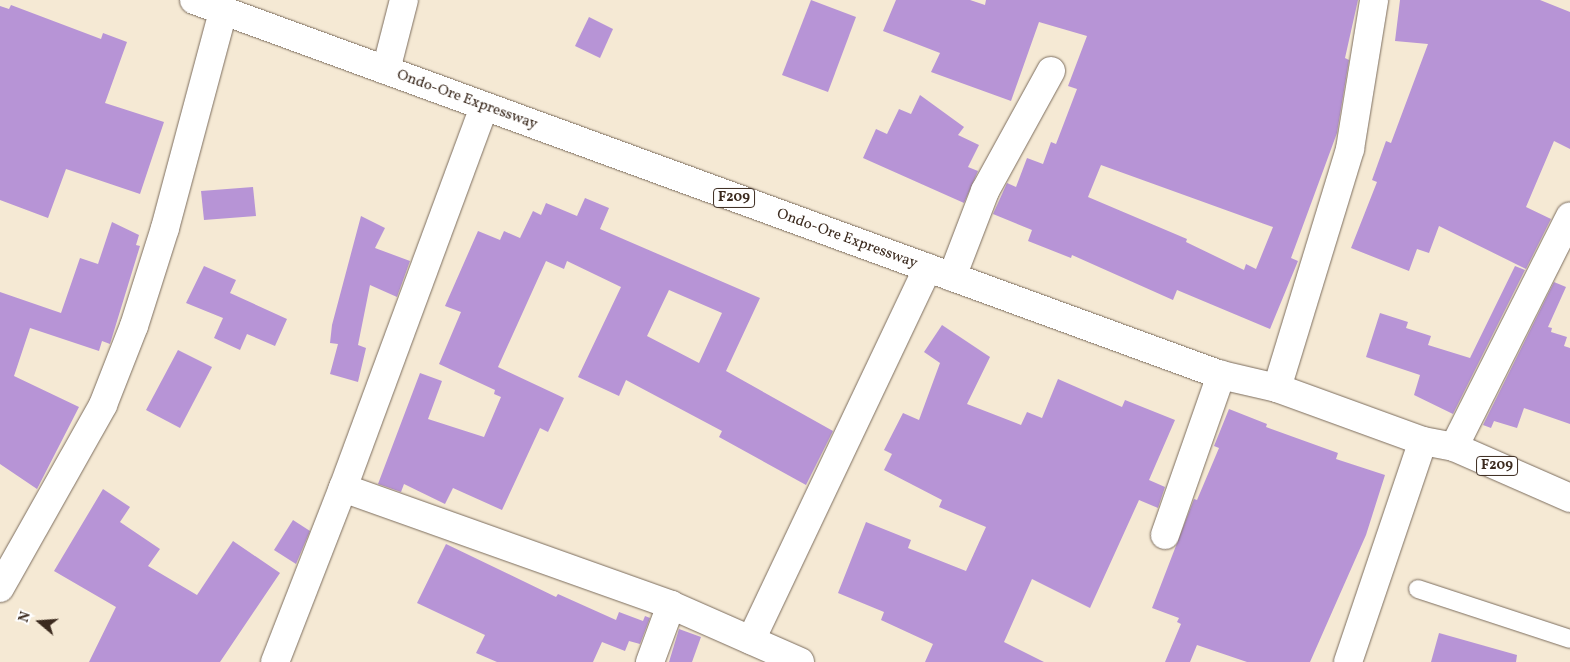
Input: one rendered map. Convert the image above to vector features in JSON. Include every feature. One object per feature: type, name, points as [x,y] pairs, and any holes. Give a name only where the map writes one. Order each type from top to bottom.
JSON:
[{"type":"street","name":"Ondo-Ore Expressway","points":[[194,0],[1221,375],[1278,388]]},
{"type":"street","points":[[386,70],[404,0]]},
{"type":"street","points":[[1278,388],[1350,149],[1374,0]]},
{"type":"street","points":[[0,588],[104,405],[134,326],[165,228],[223,11]]},
{"type":"street","points":[[751,640],[940,272],[1051,71]]},
{"type":"street","points":[[275,662],[344,488],[484,107]]},
{"type":"street","points":[[1454,447],[1570,216]]},
{"type":"street","points":[[1165,535],[1221,375]]},
{"type":"street","name":"F209","points":[[1278,388],[1423,441],[1454,447],[1570,498]]},
{"type":"street","points":[[1348,662],[1423,441]]},
{"type":"street","points":[[344,488],[671,605],[800,662]]},
{"type":"street","points":[[650,662],[671,605]]},
{"type":"lane","points":[[1418,589],[1570,639]]},
{"type":"building","points":[[811,0],[856,17],[828,92],[782,75]]},
{"type":"building","points":[[896,0],[970,0],[985,5],[986,0],[1358,0],[1345,58],[1349,60],[1337,133],[1291,258],[1298,261],[1270,329],[1177,290],[1173,300],[1072,255],[1071,258],[1028,241],[1032,230],[993,214],[1007,183],[1016,187],[1027,158],[1043,164],[1051,142],[1056,144],[1077,89],[1068,86],[1087,36],[1039,22],[1011,101],[931,72],[940,53],[883,31]],"holes":[[[1101,165],[1273,227],[1256,269],[1246,264],[1244,270],[1186,242],[1187,239],[1088,197]]]},
{"type":"building","points":[[1400,0],[1540,0],[1570,12],[1570,149],[1554,141],[1526,207],[1551,219],[1526,269],[1439,226],[1429,253],[1417,249],[1409,271],[1351,248],[1377,182],[1372,180],[1386,141],[1391,143],[1428,44],[1395,41]]},
{"type":"building","points":[[11,5],[101,39],[103,33],[127,42],[105,103],[164,122],[140,194],[66,169],[48,218],[0,200],[0,6],[9,9]]},
{"type":"building","points":[[589,17],[613,29],[600,58],[575,46]]},
{"type":"building","points":[[920,95],[964,127],[958,135],[979,145],[968,167],[978,171],[964,203],[863,158],[876,129],[887,134],[899,109],[911,114]]},
{"type":"building","points":[[253,187],[256,216],[204,220],[201,191]]},
{"type":"building","points":[[585,198],[609,208],[600,229],[760,298],[726,371],[833,431],[806,485],[719,437],[722,431],[626,380],[619,396],[578,377],[621,287],[567,261],[564,269],[546,261],[498,367],[564,398],[548,432],[540,428],[502,510],[453,488],[445,504],[404,484],[401,492],[378,484],[420,373],[442,381],[428,419],[484,437],[501,397],[494,394],[495,390],[439,364],[461,312],[445,306],[478,231],[500,240],[504,231],[520,238],[533,211],[541,215],[546,203],[577,216]],"holes":[[[669,290],[722,313],[699,363],[647,336]]]},
{"type":"building","points":[[361,216],[385,228],[375,248],[410,261],[397,297],[370,285],[358,345],[366,348],[358,382],[330,374],[338,344],[330,343],[332,325]]},
{"type":"building","points":[[112,222],[139,235],[136,245],[140,246],[110,344],[102,341],[99,351],[30,328],[14,376],[79,407],[37,489],[0,464],[0,292],[61,313],[80,258],[98,264]]},
{"type":"building","points":[[204,266],[236,280],[230,293],[287,319],[275,346],[247,334],[240,350],[214,338],[223,318],[186,303]]},
{"type":"building","points":[[1515,266],[1525,270],[1453,414],[1414,395],[1420,375],[1366,357],[1380,313],[1408,322],[1406,328],[1431,336],[1428,345],[1470,358]]},
{"type":"building","points":[[1554,282],[1566,287],[1548,327],[1552,328],[1551,332],[1567,337],[1564,346],[1570,348],[1570,424],[1524,408],[1517,428],[1494,421],[1491,428],[1483,425]]},
{"type":"building","points":[[942,325],[990,357],[967,404],[1021,425],[1027,412],[1042,418],[1058,379],[1122,407],[1125,400],[1175,420],[1149,480],[1165,487],[1158,508],[1139,500],[1090,608],[1032,579],[1004,642],[1044,662],[925,662],[933,644],[881,620],[884,612],[838,593],[866,522],[911,540],[908,548],[966,571],[986,527],[939,507],[942,500],[884,470],[892,454],[884,450],[903,413],[919,420],[940,363],[924,352]]},
{"type":"building","points":[[178,350],[212,367],[180,428],[146,410]]},
{"type":"building","points":[[1229,409],[1267,424],[1266,427],[1338,453],[1336,459],[1385,475],[1366,535],[1310,662],[1247,662],[1197,645],[1190,662],[1165,662],[1181,624],[1177,622],[1179,618],[1152,608],[1194,499],[1197,500],[1219,448],[1214,446]]},
{"type":"building","points":[[103,489],[130,507],[120,522],[160,549],[148,566],[197,595],[233,541],[280,573],[220,662],[89,662],[116,607],[54,571]]},
{"type":"building","points":[[293,520],[310,531],[296,564],[274,550]]},
{"type":"building","points":[[446,544],[556,597],[558,594],[616,620],[619,612],[643,621],[645,616],[650,618],[640,644],[629,641],[625,651],[602,642],[593,662],[497,662],[476,653],[485,635],[417,603]]},
{"type":"building","points":[[679,629],[701,637],[692,662],[669,662]]},
{"type":"building","points":[[1439,633],[1517,655],[1516,662],[1431,662]]}]
